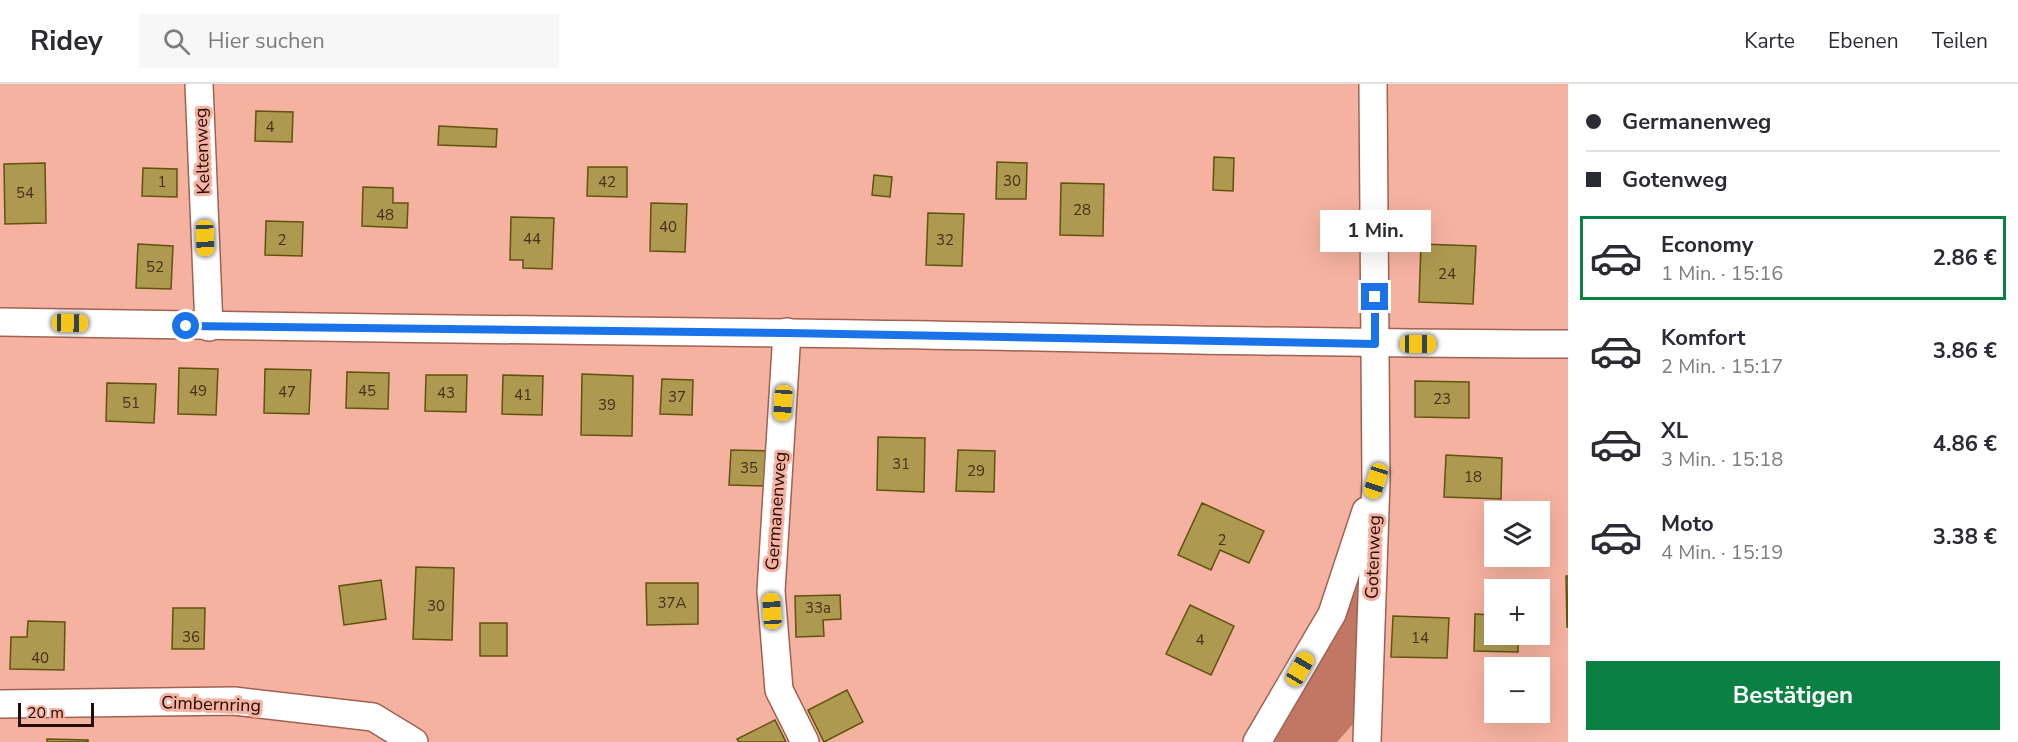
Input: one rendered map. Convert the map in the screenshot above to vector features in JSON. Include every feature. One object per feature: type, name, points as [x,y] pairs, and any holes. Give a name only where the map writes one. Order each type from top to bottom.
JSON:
[{"type":"street","name":"Keltenweg","points":[[199,84],[209,327]]},
{"type":"street","name":"Gotenweg","points":[[1367,742],[1376,481],[1373,84]]},
{"type":"street","points":[[0,322],[1375,344],[1568,344]]},
{"type":"street","name":"Germanenweg","points":[[787,333],[771,591],[779,690],[805,742]]},
{"type":"street","points":[[1257,742],[1332,614],[1376,481]]},
{"type":"street","name":"Cimbernring","points":[[0,704],[234,701],[373,717],[414,742]]},
{"type":"shaded area","points":[[1363,551],[1354,723],[1337,742],[1265,742]]},
{"type":"building","points":[[256,111],[293,112],[292,142],[255,141]]},
{"type":"building","points":[[439,126],[497,129],[496,147],[438,145]]},
{"type":"building","points":[[1214,157],[1234,158],[1233,191],[1213,190]]},
{"type":"building","points":[[997,162],[1027,163],[1026,199],[996,199]]},
{"type":"building","points":[[45,163],[46,223],[5,224],[4,164]]},
{"type":"building","points":[[588,167],[627,167],[627,197],[587,196]]},
{"type":"building","points":[[143,168],[177,169],[177,197],[142,196]]},
{"type":"building","points":[[874,175],[892,177],[890,197],[872,195]]},
{"type":"building","points":[[1061,183],[1104,184],[1103,236],[1060,235]]},
{"type":"building","points":[[363,187],[393,188],[393,203],[408,203],[407,228],[362,226]]},
{"type":"building","points":[[651,203],[687,204],[685,252],[650,251]]},
{"type":"building","points":[[928,213],[964,214],[962,266],[926,265]]},
{"type":"building","points":[[511,217],[554,218],[552,269],[523,268],[523,260],[510,260]]},
{"type":"building","points":[[266,221],[303,222],[302,256],[265,255]]},
{"type":"building","points":[[138,244],[173,246],[171,289],[136,288]]},
{"type":"building","points":[[1421,244],[1476,246],[1473,304],[1419,302]]},
{"type":"building","points":[[179,368],[218,369],[216,415],[178,414]]},
{"type":"building","points":[[265,369],[311,370],[309,414],[264,413]]},
{"type":"building","points":[[347,372],[389,373],[388,409],[346,408]]},
{"type":"building","points":[[582,374],[633,376],[632,436],[581,435]]},
{"type":"building","points":[[426,375],[467,375],[466,412],[425,411]]},
{"type":"building","points":[[503,375],[543,376],[542,415],[502,414]]},
{"type":"building","points":[[662,379],[693,380],[692,415],[660,414]]},
{"type":"building","points":[[1415,381],[1469,382],[1469,418],[1415,417]]},
{"type":"building","points":[[107,383],[156,384],[154,423],[106,421]]},
{"type":"building","points":[[878,437],[925,438],[924,492],[877,490]]},
{"type":"building","points":[[731,450],[769,451],[767,486],[729,485]]},
{"type":"building","points":[[958,450],[995,451],[994,492],[956,491]]},
{"type":"building","points":[[1446,455],[1502,458],[1501,499],[1444,497]]},
{"type":"building","points":[[1202,503],[1264,531],[1249,563],[1220,550],[1211,570],[1178,555]]},
{"type":"building","points":[[416,567],[454,568],[452,640],[413,639]]},
{"type":"building","points":[[1566,576],[1568,576],[1568,627],[1567,627]]},
{"type":"building","points":[[381,580],[386,619],[344,625],[339,586]]},
{"type":"building","points":[[646,583],[698,583],[698,624],[647,625]]},
{"type":"building","points":[[840,595],[841,619],[823,620],[824,636],[796,637],[795,596]]},
{"type":"building","points":[[1190,605],[1234,626],[1211,675],[1166,654]]},
{"type":"building","points":[[173,608],[205,608],[204,649],[172,649]]},
{"type":"building","points":[[1475,614],[1484,614],[1484,645],[1518,645],[1518,652],[1474,651]]},
{"type":"building","points":[[1393,616],[1449,618],[1447,658],[1391,657]]},
{"type":"building","points":[[28,621],[65,622],[64,670],[10,669],[11,637],[27,637]]},
{"type":"building","points":[[480,623],[507,623],[507,656],[480,656]]},
{"type":"building","points":[[847,690],[863,722],[824,742],[808,710]]},
{"type":"building","points":[[775,720],[786,742],[739,742],[737,739]]},
{"type":"building","points":[[47,739],[88,740],[88,742],[47,742]]},
{"type":"route","points":[[186,326],[787,333],[1375,344],[1375,297]]}]
